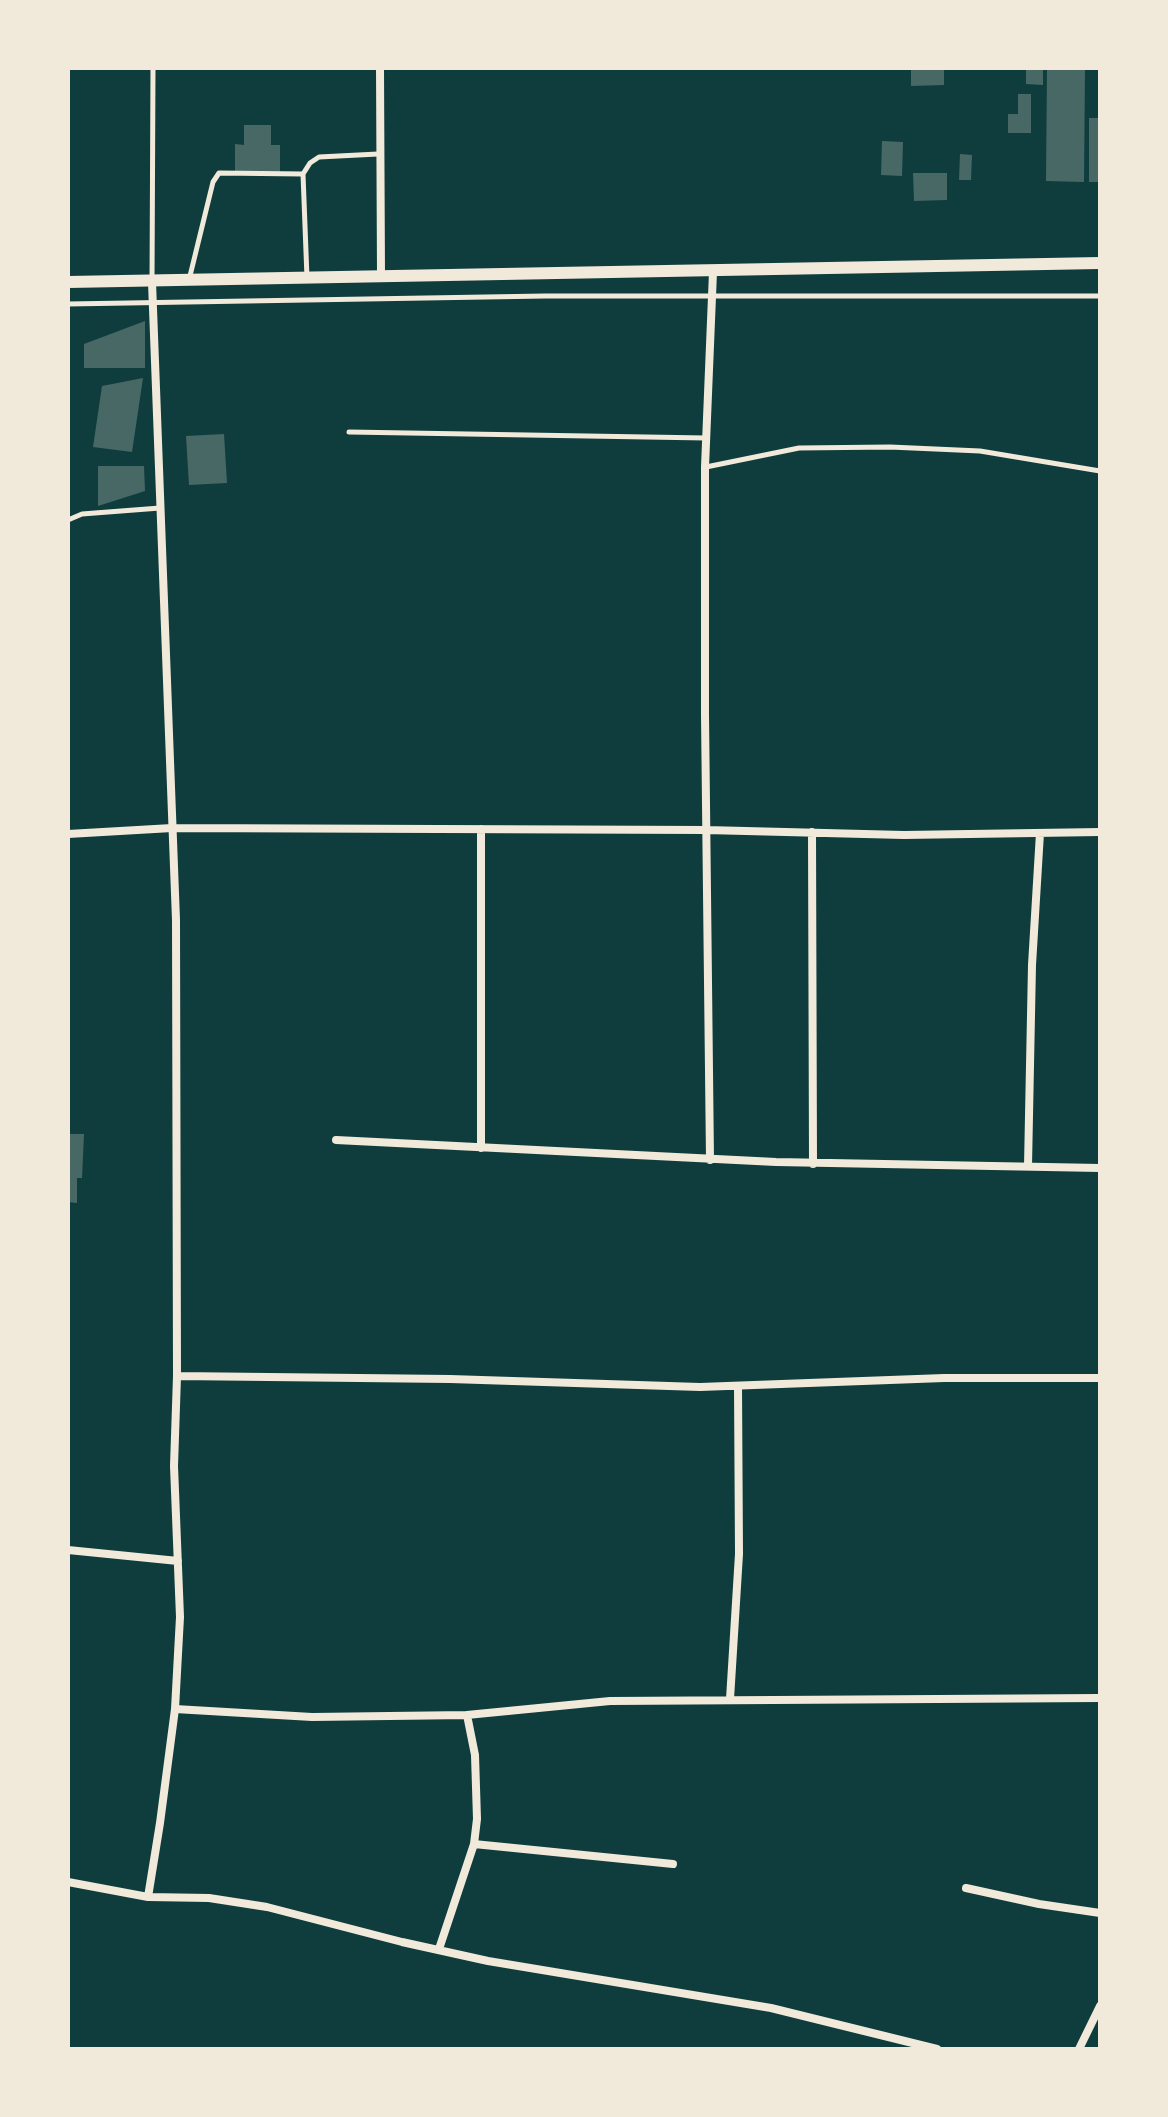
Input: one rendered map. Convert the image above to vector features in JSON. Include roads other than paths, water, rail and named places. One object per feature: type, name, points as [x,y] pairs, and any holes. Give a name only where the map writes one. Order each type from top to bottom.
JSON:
[{"type":"street","points":[[380,68],[378,154],[381,276]]},
{"type":"street","points":[[68,282],[1100,263]]},
{"type":"street","points":[[710,1160],[705,467],[713,272]]},
{"type":"street","points":[[148,1897],[175,1709],[179,1658],[174,1466],[177,1376],[177,982],[152,282]]},
{"type":"street","points":[[68,834],[172,828],[706,830],[920,835],[1100,832]]},
{"type":"street","points":[[481,829],[481,1148]]},
{"type":"street","points":[[812,832],[813,1164]]},
{"type":"street","points":[[1028,1166],[1032,965],[1040,833]]},
{"type":"street","points":[[336,1140],[813,1164],[1100,1168]]},
{"type":"street","points":[[177,1376],[738,1386],[944,1378],[1100,1378]]},
{"type":"street","points":[[730,1699],[739,1554],[738,1386]]},
{"type":"street","points":[[68,1550],[178,1561]]},
{"type":"street","points":[[175,1709],[312,1717],[467,1715],[610,1701],[1100,1698]]},
{"type":"street","points":[[439,1949],[474,1844],[477,1819],[475,1755],[467,1715]]},
{"type":"street","points":[[474,1844],[673,1864]]},
{"type":"street","points":[[71,1880],[148,1897],[209,1898],[267,1907],[439,1949],[570,1976],[771,2008],[937,2049]]},
{"type":"street","points":[[966,1888],[1100,1913]]},
{"type":"street","points":[[1079,2049],[1098,2017],[1100,2006]]},
{"type":"lane","points":[[152,282],[153,68]]},
{"type":"lane","points":[[307,278],[303,174],[310,163],[319,157],[378,154]]},
{"type":"lane","points":[[189,280],[213,182],[219,173],[303,174]]},
{"type":"lane","points":[[68,304],[153,300],[712,295],[1100,296]]},
{"type":"lane","points":[[349,432],[706,438]]},
{"type":"lane","points":[[705,467],[799,448],[890,447],[980,451],[1100,471]]},
{"type":"lane","points":[[68,520],[82,514],[161,508]]}]
